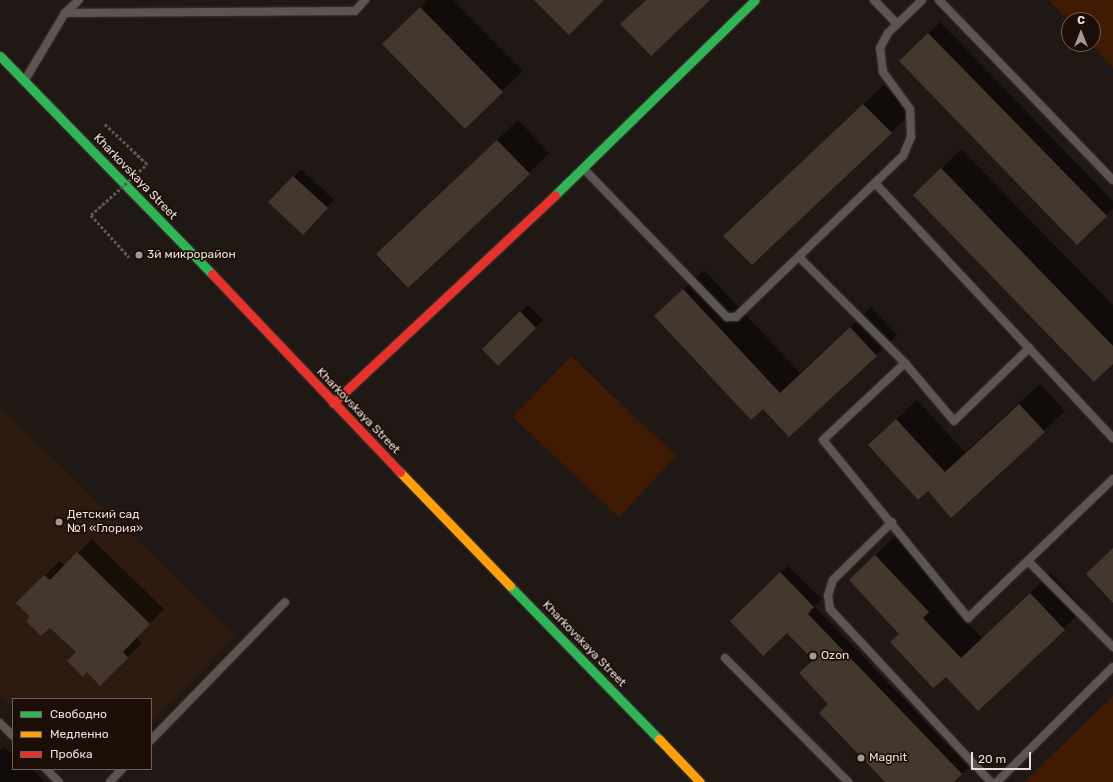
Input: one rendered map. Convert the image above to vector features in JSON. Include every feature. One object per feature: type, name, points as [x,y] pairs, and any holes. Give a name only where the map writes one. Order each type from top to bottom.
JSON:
[{"type":"main road","points":[[333,403],[583,168],[755,0]]},
{"type":"main road","name":"Kharkovskaya Street","points":[[0,56],[135,192],[333,403],[700,782]]},
{"type":"lane","points":[[24,80],[65,13],[79,0]]},
{"type":"lane","points":[[65,13],[355,11],[365,0]]},
{"type":"lane","points":[[874,0],[897,24]]},
{"type":"lane","points":[[583,168],[727,317],[736,317],[903,156],[911,137],[910,109],[888,81],[880,62],[883,40],[922,0]]},
{"type":"lane","points":[[938,0],[1113,180]]},
{"type":"lane","points":[[875,183],[1113,438]]},
{"type":"lane","points":[[799,257],[905,363],[954,420],[1029,348]]},
{"type":"lane","points":[[905,363],[823,440],[892,522],[968,618],[1029,562],[1113,479]]},
{"type":"lane","points":[[892,522],[833,580],[828,595],[830,609],[991,782]]},
{"type":"lane","points":[[1029,562],[1113,646]]},
{"type":"lane","points":[[152,739],[285,602]]},
{"type":"lane","points":[[725,658],[848,782]]},
{"type":"lane","points":[[997,782],[1113,667]]},
{"type":"lane","points":[[0,723],[12,735]]},
{"type":"lane","points":[[47,770],[59,782]]},
{"type":"lane","points":[[110,782],[121,770]]},
{"type":"path","points":[[105,124],[147,164],[90,215],[129,257]]},
{"type":"shaded area","points":[[1049,0],[1113,0],[1113,68],[1098,52],[1101,52],[1101,12],[1061,13]]},
{"type":"shaded area","points":[[571,356],[676,456],[619,517],[513,417]]},
{"type":"shaded area","name":"Детский сад №1 «Глория»","points":[[0,407],[235,636],[152,721],[152,698],[12,698],[12,707],[0,695]]},
{"type":"shaded area","points":[[1113,696],[1113,782],[1024,782]]},
{"type":"building","points":[[534,0],[604,0],[569,35]]},
{"type":"building","points":[[646,0],[710,0],[651,56],[620,24]]},
{"type":"building","points":[[420,7],[503,92],[465,129],[382,44]]},
{"type":"building","points":[[928,33],[1107,216],[1077,245],[899,61]]},
{"type":"building","points":[[863,104],[892,133],[752,265],[723,236]]},
{"type":"building","points":[[497,140],[530,174],[408,288],[376,254]]},
{"type":"building","points":[[941,168],[1113,346],[1113,364],[1094,382],[913,195]]},
{"type":"building","points":[[293,176],[328,208],[303,235],[268,202]]},
{"type":"building","points":[[683,289],[780,393],[850,327],[877,356],[789,437],[763,409],[751,420],[654,316]]},
{"type":"building","points":[[520,311],[536,328],[498,366],[482,349]]},
{"type":"building","points":[[1019,404],[1045,432],[951,518],[928,491],[918,500],[868,445],[896,419],[945,472]]},
{"type":"building","points":[[1113,548],[1113,603],[1086,574]]},
{"type":"building","points":[[77,552],[150,624],[123,652],[128,658],[100,686],[87,672],[83,677],[67,661],[76,652],[50,628],[41,636],[26,621],[30,617],[16,603],[44,575],[50,580]]},
{"type":"building","points":[[875,555],[929,612],[923,618],[961,658],[1030,593],[1065,630],[978,711],[946,677],[933,688],[890,642],[899,634],[849,580]]},
{"type":"building","points":[[780,572],[814,607],[808,614],[962,774],[954,782],[885,782],[819,713],[828,704],[799,673],[813,660],[787,633],[763,656],[730,621]]},
{"type":"traffic: fast","points":[[555,195],[755,0]]},
{"type":"traffic: fast","points":[[0,56],[212,274]]},
{"type":"traffic: fast","points":[[510,586],[659,739]]},
{"type":"traffic: slow","points":[[400,472],[510,586]]},
{"type":"traffic: slow","points":[[659,739],[700,782]]},
{"type":"traffic: jam","points":[[333,403],[555,195]]},
{"type":"traffic: jam","points":[[212,274],[400,472]]},
{"type":"place","name":"3й микрорайон","points":[[139,255]]},
{"type":"place","name":"Детский сад №1 «Глория»","points":[[59,522]]},
{"type":"place","name":"Ozon","points":[[813,656]]},
{"type":"place","name":"Magnit","points":[[861,758]]}]
